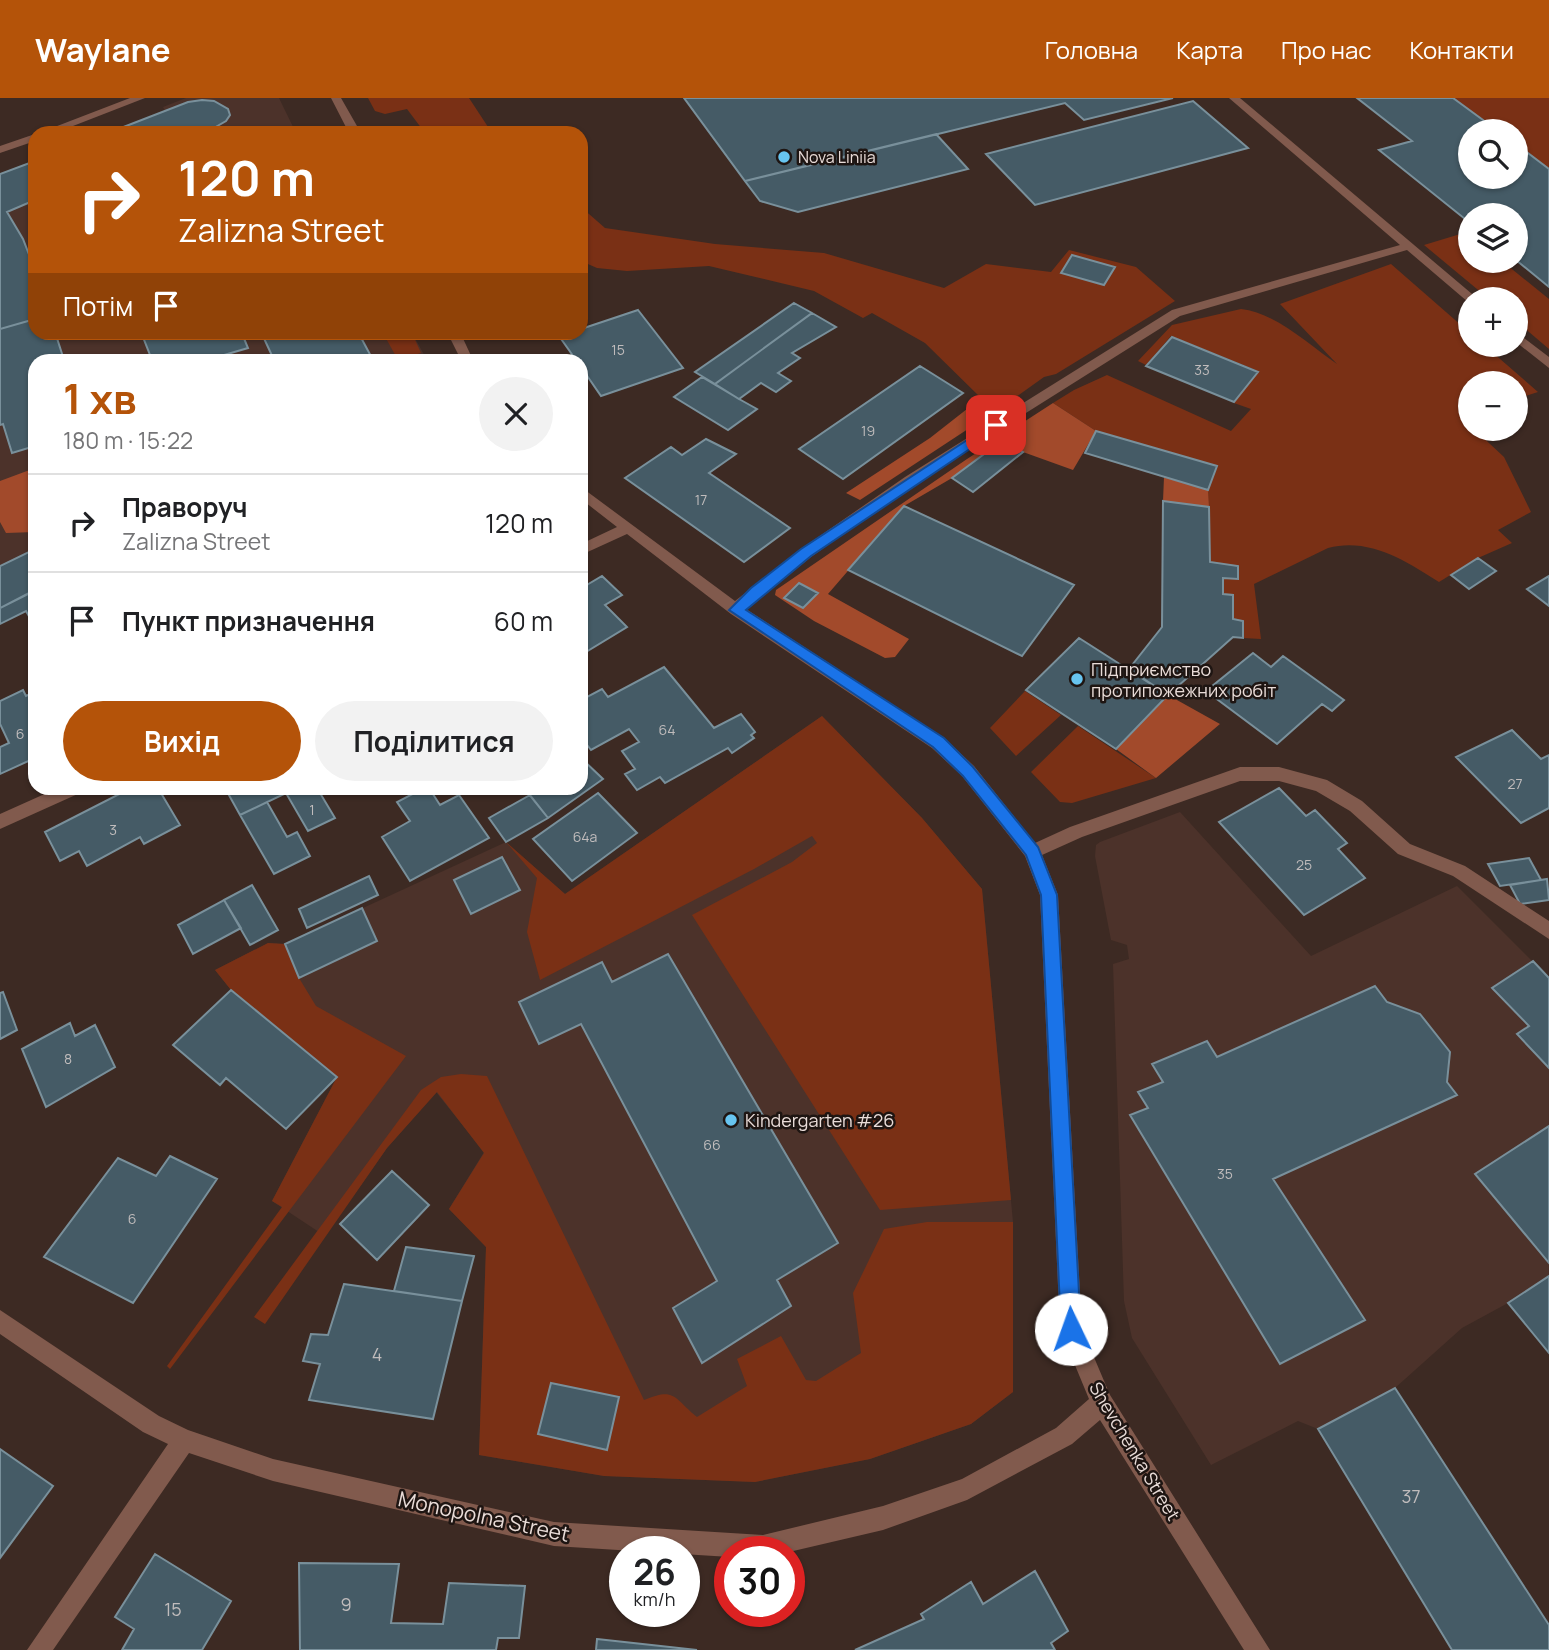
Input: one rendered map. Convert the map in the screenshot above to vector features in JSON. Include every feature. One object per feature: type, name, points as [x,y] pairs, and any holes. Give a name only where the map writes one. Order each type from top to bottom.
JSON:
[{"type":"street","points":[[64,126],[140,98]]},
{"type":"street","points":[[336,98],[351,126]]},
{"type":"street","points":[[1234,98],[1458,287]]},
{"type":"street","points":[[0,150],[28,140]]},
{"type":"street","points":[[736,610],[756,591],[806,553],[910,481],[1177,313],[1409,246]]},
{"type":"street","points":[[1528,346],[1549,364]]},
{"type":"street","name":"Shevchenka Street","points":[[588,497],[736,610],[938,743],[968,771],[1032,852],[1049,895],[1071,1329],[1102,1403],[1258,1650]]},
{"type":"street","points":[[588,547],[627,528]]},
{"type":"street","points":[[1032,852],[1076,832],[1240,774],[1279,774],[1321,785],[1356,806],[1404,849],[1460,871],[1549,931]]},
{"type":"street","points":[[0,822],[59,795]]},
{"type":"street","name":"Monopolna Street","points":[[0,1321],[151,1424],[184,1440],[273,1471],[554,1534],[763,1547],[883,1518],[967,1489],[1064,1436],[1102,1403]]},
{"type":"street","points":[[39,1650],[184,1440]]},
{"type":"shaded area","points":[[186,98],[279,98],[293,126],[126,126],[165,111],[163,107]]},
{"type":"shaded area","points":[[368,98],[469,98],[487,126],[420,126],[407,109],[385,114],[375,111]]},
{"type":"shaded area","points":[[1453,98],[1549,98],[1549,169],[1528,153],[1528,119],[1482,119]]},
{"type":"shaded area","points":[[28,164],[28,340],[416,340],[424,354],[28,354],[28,594],[0,608],[0,174]]},
{"type":"shaded area","points":[[588,213],[605,228],[715,244],[824,253],[944,288],[986,264],[1051,272],[1069,250],[1136,267],[1175,301],[1056,374],[1044,377],[1006,404],[981,398],[925,343],[872,313],[863,318],[814,291],[709,266],[627,271],[597,268],[588,264]]},
{"type":"shaded area","points":[[1458,235],[1458,273],[1517,273],[1549,299],[1549,349],[1528,331],[1528,287],[1475,287],[1424,245]]},
{"type":"shaded area","points":[[1391,264],[1458,323],[1458,357],[1498,357],[1514,371],[1458,371],[1458,441],[1487,441],[1504,457],[1531,512],[1498,530],[1512,543],[1478,558],[1439,582],[1414,566],[1372,548],[1343,545],[1328,548],[1254,584],[1261,639],[1243,638],[1243,621],[1233,619],[1233,596],[1223,594],[1223,578],[1238,579],[1238,566],[1210,562],[1208,490],[1217,466],[1096,431],[1053,403],[1107,375],[1231,431],[1251,409],[1234,403],[1258,371],[1171,336],[1146,365],[1138,361],[1172,325],[1241,309],[1279,323],[1337,364],[1280,304]]},
{"type":"shaded area","points":[[387,340],[415,340],[421,353],[418,354],[395,354]]},
{"type":"shaded area","points":[[1528,383],[1538,392],[1528,395]]},
{"type":"shaded area","points":[[981,398],[1006,404],[860,500],[846,493],[930,438]]},
{"type":"shaded area","points":[[1053,403],[1096,431],[1073,470],[1023,452],[1003,440],[952,478],[904,506],[828,594],[909,639],[895,657],[885,658],[814,621],[775,595],[776,590]]},
{"type":"shaded area","points":[[28,471],[28,532],[6,533],[0,522],[0,481]]},
{"type":"shaded area","points":[[1164,477],[1208,490],[1209,507],[1163,501]]},
{"type":"shaded area","points":[[1025,691],[1061,715],[1016,756],[990,728]]},
{"type":"shaded area","points":[[1168,695],[1220,724],[1156,778],[1116,749]]},
{"type":"shaded area","name":"Kindergarten #26","points":[[822,716],[922,818],[982,889],[1013,1222],[1013,1392],[971,1424],[870,1459],[755,1482],[604,1476],[479,1455],[486,1247],[449,1209],[484,1152],[436,1092],[387,1148],[325,1236],[272,1201],[337,1077],[231,990],[215,970],[268,943],[285,944],[506,842],[565,894]]},
{"type":"shaded area","points":[[822,716],[922,818],[982,889],[1011,1200],[880,1210],[692,915],[792,862],[817,843],[812,836],[540,980],[527,932],[537,878],[506,842],[565,894]]},
{"type":"shaded area","points":[[1078,726],[1156,778],[1072,803],[1060,802],[1031,772]]},
{"type":"shaded area","points":[[1180,812],[1311,956],[1457,886],[1549,978],[1549,1276],[1508,1303],[1462,1328],[1395,1388],[1318,1429],[1298,1421],[1211,1465],[1132,1338],[1124,1301],[1113,964],[1129,959],[1127,945],[1111,940],[1095,856],[1096,845],[1100,842]]},
{"type":"shaded area","points":[[268,943],[285,944],[299,978],[316,1006],[406,1056],[170,1369],[167,1366],[282,1207],[272,1201],[337,1077],[231,990],[215,970]]},
{"type":"shaded area","points":[[461,1074],[487,1076],[644,1400],[668,1394],[678,1399],[697,1417],[747,1386],[737,1359],[781,1336],[806,1380],[816,1381],[861,1353],[853,1293],[884,1229],[927,1222],[1013,1222],[1013,1392],[971,1424],[870,1459],[755,1482],[604,1476],[479,1455],[486,1247],[449,1209],[484,1153],[437,1092],[387,1148],[265,1324],[254,1317],[421,1090],[441,1077]]},
{"type":"building","name":"Nova Liniia","points":[[684,98],[1173,98],[1084,120],[1065,103],[745,181]]},
{"type":"building","points":[[1357,98],[1453,98],[1482,119],[1458,119],[1458,189],[1528,189],[1528,153],[1549,169],[1549,287],[1528,270],[1528,203],[1458,203],[1458,213],[1379,150],[1412,141]]},
{"type":"building","points":[[214,101],[228,109],[230,115],[217,126],[126,126],[188,102]]},
{"type":"building","points":[[1193,101],[1248,148],[1035,205],[986,154]]},
{"type":"building","points":[[936,134],[968,169],[798,212],[760,201],[745,181]]},
{"type":"building","points":[[28,164],[28,203],[7,212],[28,252],[28,321],[0,329],[0,174]]},
{"type":"building","points":[[1072,255],[1115,267],[1104,285],[1061,273]]},
{"type":"building","points":[[794,303],[812,313],[715,384],[695,372]]},
{"type":"building","points":[[638,310],[683,368],[601,396],[588,377],[588,354],[572,354],[562,340],[588,340],[588,327]]},
{"type":"building","points":[[812,313],[836,327],[792,353],[800,358],[778,373],[791,381],[776,392],[761,383],[739,399],[715,384]]},
{"type":"building","points":[[28,321],[28,340],[58,340],[62,354],[28,354],[28,448],[12,453],[3,424],[0,425],[0,329]]},
{"type":"building","points":[[1172,337],[1258,372],[1234,402],[1146,366]]},
{"type":"building","points":[[144,340],[245,340],[248,348],[228,354],[150,354]]},
{"type":"building","points":[[265,340],[362,340],[370,354],[271,354]]},
{"type":"building","points":[[920,366],[963,393],[843,479],[799,449]]},
{"type":"building","points":[[702,377],[757,409],[728,430],[674,397]]},
{"type":"building","points":[[1096,431],[1217,466],[1208,490],[1085,453]]},
{"type":"building","points":[[706,439],[736,454],[709,473],[790,528],[744,562],[625,478],[671,447],[682,455]]},
{"type":"building","points":[[1003,440],[1023,452],[973,492],[952,478]]},
{"type":"building","points":[[1163,501],[1209,507],[1210,562],[1238,566],[1238,579],[1223,578],[1223,594],[1233,595],[1233,619],[1243,621],[1243,638],[1233,637],[1168,695],[1129,669],[1162,627]]},
{"type":"building","points":[[904,506],[1074,585],[1022,656],[848,570]]},
{"type":"building","points":[[28,552],[28,594],[0,608],[0,566]]},
{"type":"building","points":[[1478,558],[1496,571],[1469,589],[1451,575]]},
{"type":"building","points":[[602,576],[622,595],[605,605],[627,627],[588,651],[588,584]]},
{"type":"building","points":[[1549,576],[1549,606],[1527,589]]},
{"type":"building","points":[[799,583],[818,593],[803,608],[784,598]]},
{"type":"building","points":[[28,594],[28,615],[26,611],[0,624],[0,608]]},
{"type":"building","points":[[1079,638],[1168,695],[1116,749],[1026,690]]},
{"type":"building","points":[[1253,653],[1271,667],[1283,656],[1344,700],[1332,711],[1322,704],[1277,744],[1206,691]]},
{"type":"building","points":[[664,667],[714,728],[741,714],[755,732],[751,735],[754,738],[732,753],[728,748],[665,783],[660,777],[637,790],[625,774],[635,769],[622,751],[639,742],[629,729],[591,750],[588,746],[588,696],[602,689],[608,697]]},
{"type":"building","points":[[23,690],[28,695],[28,761],[0,774],[0,747],[9,743],[0,724],[0,701]]},
{"type":"building","points":[[1512,730],[1541,759],[1549,755],[1549,808],[1521,823],[1456,757]]},
{"type":"building","points":[[588,765],[603,779],[588,790]]},
{"type":"building","points":[[1279,788],[1306,816],[1315,810],[1347,843],[1338,849],[1365,878],[1304,915],[1219,822]]},
{"type":"building","points":[[598,793],[637,833],[572,881],[533,839]]},
{"type":"building","points":[[117,795],[162,795],[180,825],[144,844],[140,837],[87,866],[79,851],[60,861],[45,832]]},
{"type":"building","points":[[229,795],[282,795],[240,815]]},
{"type":"building","points":[[287,795],[321,795],[335,818],[308,831]]},
{"type":"building","points":[[410,795],[434,795],[440,805],[459,795],[489,838],[410,881],[382,837],[410,821],[397,802]]},
{"type":"building","points":[[530,795],[580,795],[548,818]]},
{"type":"building","points":[[530,795],[548,818],[506,842],[489,818]]},
{"type":"building","points":[[267,802],[287,837],[297,832],[310,856],[274,874],[240,815]]},
{"type":"building","points":[[502,857],[520,890],[471,914],[454,880]]},
{"type":"building","points":[[1529,858],[1541,880],[1500,886],[1488,864]]},
{"type":"building","points":[[369,876],[378,895],[307,928],[299,909]]},
{"type":"building","points":[[1547,879],[1549,900],[1520,904],[1510,885]]},
{"type":"building","points":[[252,885],[278,930],[250,945],[224,900]]},
{"type":"building","points":[[224,900],[241,928],[193,954],[178,925]]},
{"type":"building","points":[[362,908],[377,941],[299,978],[285,944]]},
{"type":"building","points":[[668,954],[838,1243],[777,1280],[791,1306],[702,1363],[673,1308],[717,1281],[581,1024],[539,1044],[519,1002],[602,962],[612,982]]},
{"type":"building","points":[[1533,961],[1549,978],[1549,1068],[1517,1034],[1529,1026],[1492,988]]},
{"type":"building","points":[[1375,986],[1387,1002],[1420,1014],[1450,1052],[1447,1082],[1457,1095],[1273,1179],[1365,1320],[1280,1364],[1130,1115],[1148,1108],[1138,1092],[1163,1082],[1152,1064],[1207,1041],[1217,1057]]},
{"type":"building","points":[[231,990],[337,1077],[286,1129],[226,1078],[220,1085],[173,1045]]},
{"type":"building","points":[[3,992],[17,1030],[0,1039],[0,993]]},
{"type":"building","points":[[70,1023],[75,1036],[95,1025],[115,1067],[46,1107],[22,1049]]},
{"type":"building","points":[[1549,1126],[1549,1263],[1475,1174]]},
{"type":"building","points":[[170,1156],[217,1179],[133,1303],[44,1257],[118,1158],[156,1176]]},
{"type":"building","points":[[392,1171],[429,1205],[377,1260],[340,1224]]},
{"type":"building","points":[[406,1247],[474,1256],[462,1301],[394,1291]]},
{"type":"building","points":[[1549,1276],[1549,1353],[1508,1303]]},
{"type":"building","points":[[344,1284],[462,1301],[433,1419],[309,1400],[320,1364],[303,1361],[311,1334],[328,1335]]},
{"type":"building","points":[[551,1383],[619,1397],[607,1450],[538,1434]]},
{"type":"building","points":[[1395,1388],[1549,1625],[1549,1650],[1452,1650],[1318,1429]]},
{"type":"building","points":[[0,1449],[53,1486],[0,1558]]},
{"type":"building","points":[[155,1554],[231,1601],[202,1650],[122,1650],[134,1629],[115,1617]]},
{"type":"building","points":[[299,1563],[399,1564],[391,1623],[443,1624],[449,1583],[525,1586],[519,1638],[498,1638],[496,1650],[300,1650]]},
{"type":"building","points":[[1035,1571],[1068,1631],[1051,1643],[1055,1650],[855,1650],[924,1619],[921,1614],[971,1582],[983,1604]]},
{"type":"building","points":[[597,1639],[697,1650],[596,1650]]},
{"type":"place","name":"Nova Liniia","points":[[784,157]]},
{"type":"place","name":"Підприємство протипожежних робіт","points":[[1077,679]]},
{"type":"place","name":"Kindergarten #26","points":[[731,1120]]},
{"type":"route","points":[[996,425],[806,553],[756,591],[736,610],[938,743],[968,771],[1032,852],[1049,895],[1049,940],[1071,1329]]}]
